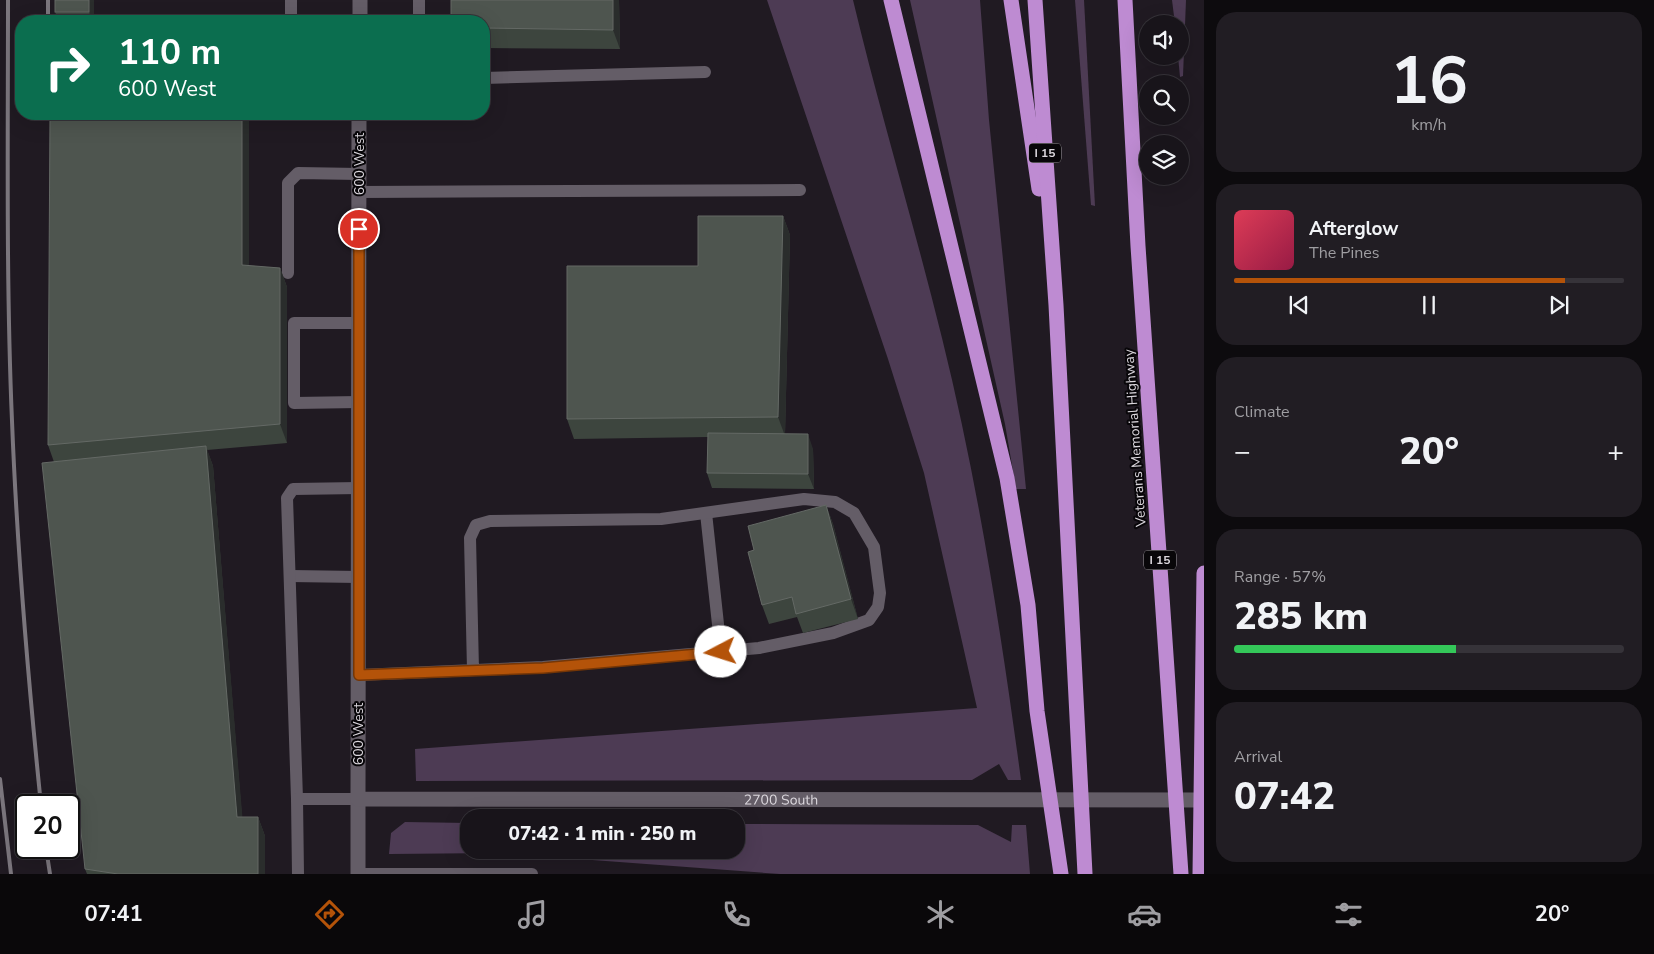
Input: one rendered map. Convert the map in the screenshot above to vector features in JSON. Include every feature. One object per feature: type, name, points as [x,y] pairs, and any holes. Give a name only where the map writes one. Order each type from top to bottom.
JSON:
[{"type":"highway","points":[[891,0],[1007,478],[1028,605],[1038,711],[1061,874]]},
{"type":"highway","points":[[1011,0],[1056,306]]},
{"type":"highway","name":"I 15","points":[[1035,0],[1056,306],[1084,874]]},
{"type":"highway","name":"Veterans Memorial Highway","points":[[1125,0],[1138,246],[1181,874]]},
{"type":"highway","points":[[1200,874],[1204,573]]},
{"type":"street","points":[[360,0],[360,15]]},
{"type":"street","name":"600 West","points":[[358,874],[359,120]]},
{"type":"street","name":"2700 South","points":[[358,799],[969,798],[1204,800]]},
{"type":"lane","points":[[291,0],[291,15]]},
{"type":"lane","points":[[419,0],[419,15]]},
{"type":"lane","points":[[490,78],[705,72]]},
{"type":"lane","points":[[288,273],[288,182],[298,174],[359,174]]},
{"type":"lane","points":[[359,192],[800,190]]},
{"type":"lane","points":[[359,322],[294,322],[294,403],[359,402]]},
{"type":"lane","points":[[298,874],[287,498],[293,489],[359,488]]},
{"type":"lane","points":[[359,675],[543,668],[759,648],[814,637],[869,620],[878,607],[880,593],[874,547],[854,513],[835,502],[804,499],[661,520],[490,521],[476,525],[470,538],[473,670]]},
{"type":"lane","points":[[706,513],[721,652]]},
{"type":"lane","points":[[290,576],[359,577]]},
{"type":"lane","points":[[297,799],[358,799]]},
{"type":"lane","points":[[358,874],[532,874]]},
{"type":"shaded area","points":[[767,0],[853,0],[931,295],[967,447],[997,613],[1021,780],[1008,780],[999,764],[972,780],[416,781],[415,749],[977,708],[924,473],[888,359]]},
{"type":"shaded area","points":[[910,0],[980,0],[989,120],[1026,489],[1016,489],[1005,424]]},
{"type":"shaded area","points":[[1075,0],[1084,0],[1095,206],[1091,205]]},
{"type":"shaded area","points":[[1172,0],[1186,0],[1185,15],[1174,15]]},
{"type":"shaded area","points":[[1179,65],[1183,65],[1183,75],[1180,75]]},
{"type":"shaded area","points":[[405,822],[460,823],[460,853],[389,854],[391,833]]},
{"type":"shaded area","points":[[745,824],[978,825],[1011,842],[1012,825],[1026,825],[1030,874],[780,874],[578,859],[745,859]]},
{"type":"building","points":[[55,0],[89,0],[89,12],[55,12]]},
{"type":"building","points":[[451,0],[613,0],[613,30],[490,28],[490,15],[451,15]]},
{"type":"building","points":[[50,120],[242,120],[242,265],[280,268],[280,424],[48,445]]},
{"type":"building","points":[[698,216],[783,216],[778,417],[567,419],[567,266],[698,266]]},
{"type":"building","points":[[708,433],[808,434],[808,474],[707,473]]},
{"type":"building","points":[[206,446],[237,817],[258,817],[258,874],[118,874],[85,869],[80,822],[80,794],[77,794],[42,463]]},
{"type":"building","points":[[826,505],[851,599],[796,614],[792,597],[762,605],[748,552],[754,550],[748,526]]},
{"type":"railway","points":[[8,0],[8,263],[12,421],[23,613],[40,794]]},
{"type":"railway","points":[[48,0],[48,15]]},
{"type":"railway","points":[[0,779],[11,874]]},
{"type":"railway","points":[[48,859],[50,874]]},
{"type":"route","points":[[359,229],[359,675],[543,668],[721,652]]}]
